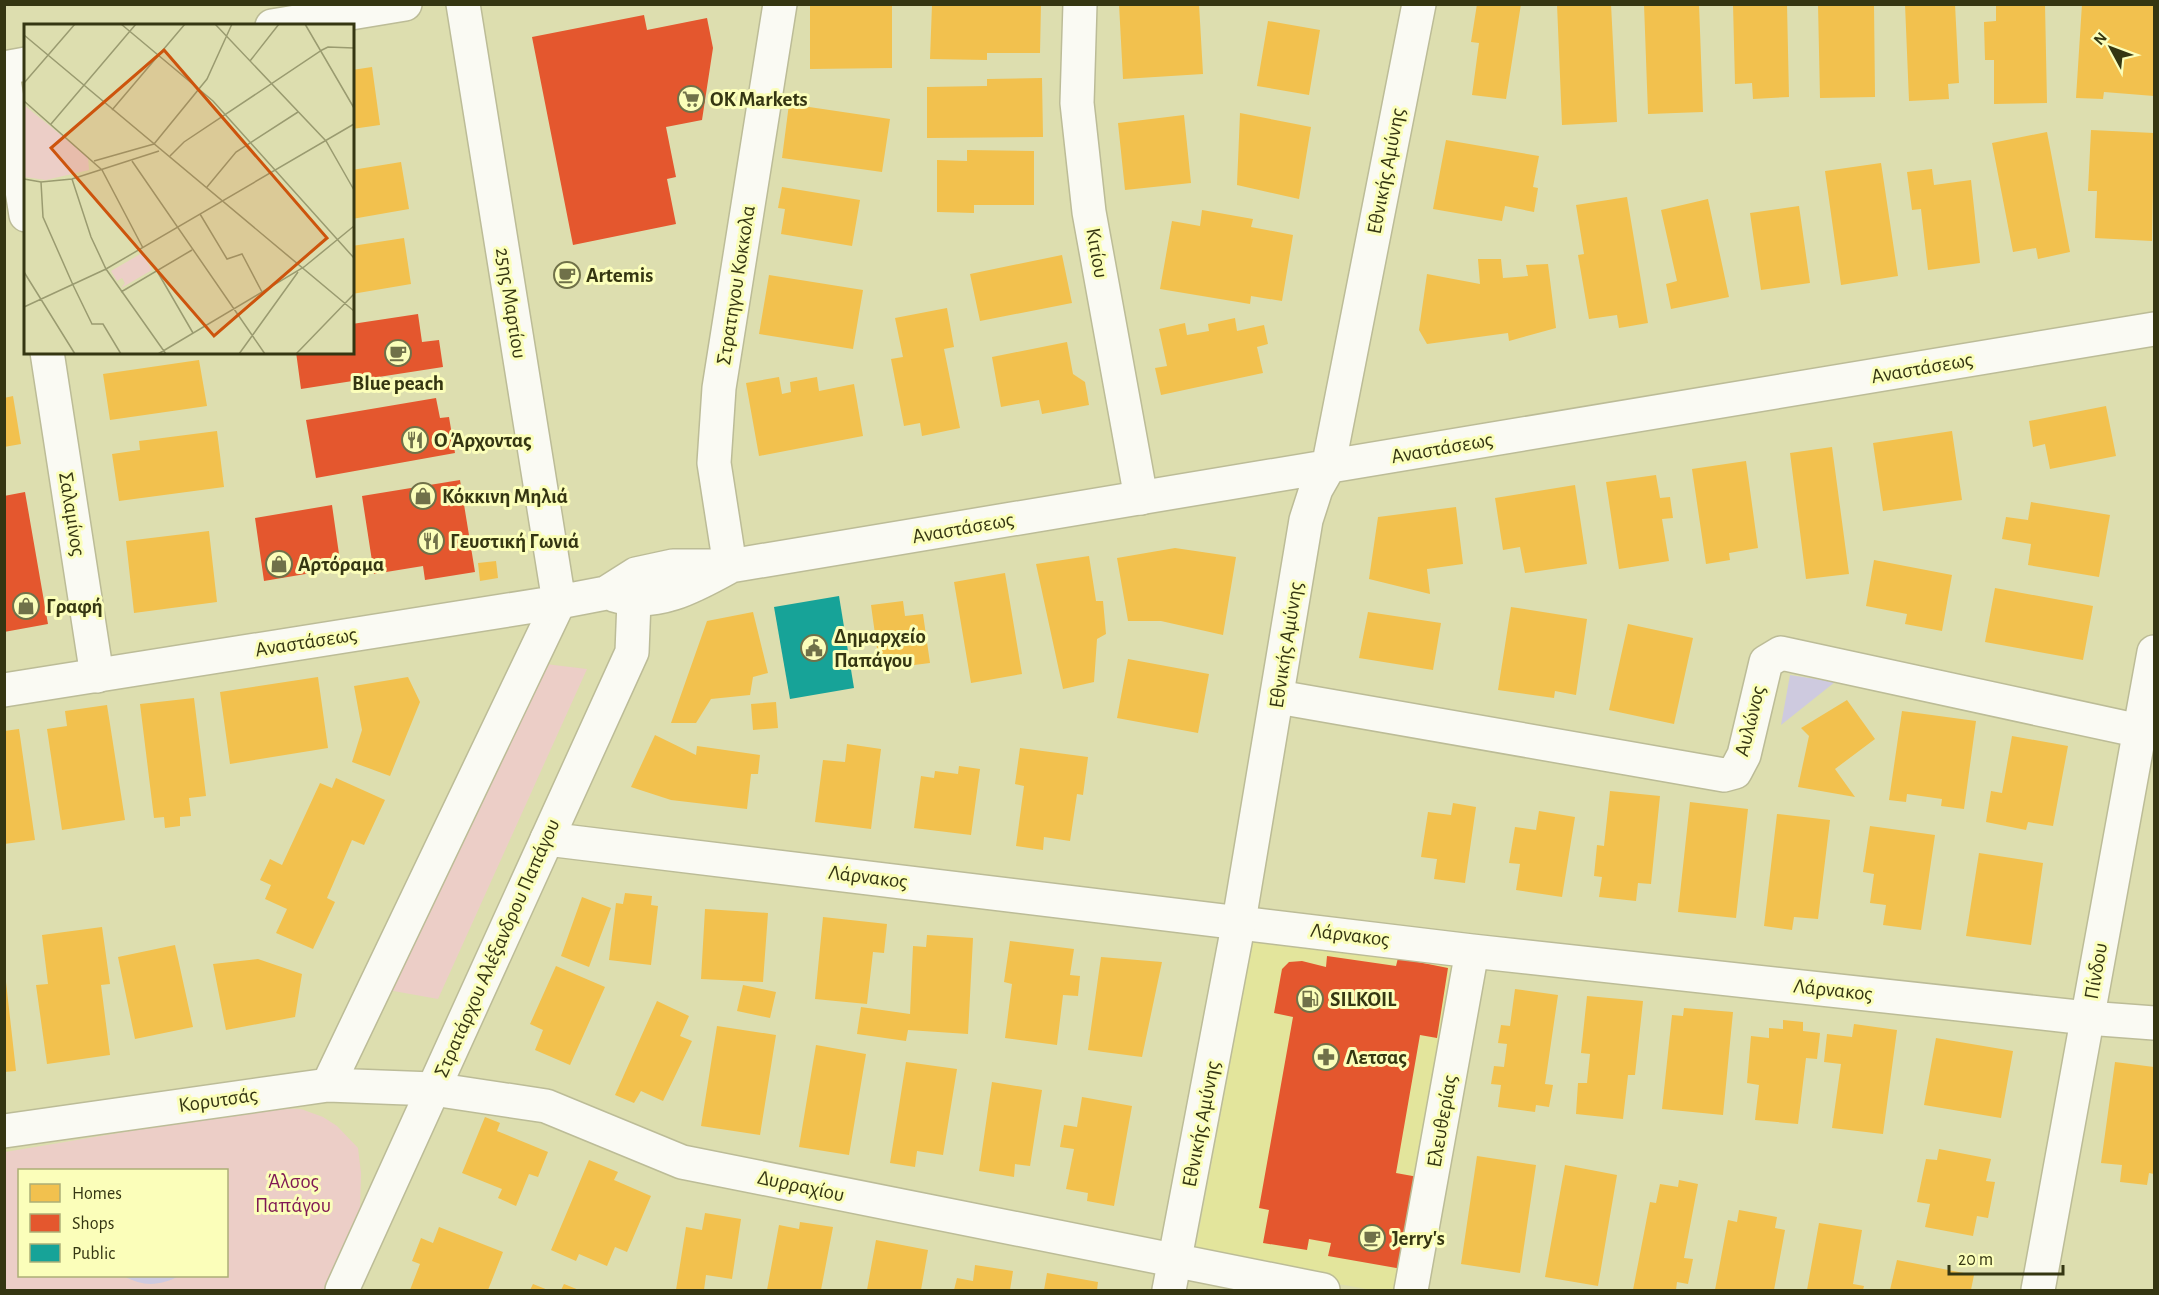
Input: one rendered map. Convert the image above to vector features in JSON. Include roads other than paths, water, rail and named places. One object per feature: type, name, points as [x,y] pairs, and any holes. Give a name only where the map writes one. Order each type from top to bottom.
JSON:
[{"type":"street","points":[[284,24],[405,4]]},
{"type":"street","name":"25ης Μαρτίου","points":[[464,4],[559,602]]},
{"type":"street","name":"Στρατηγου Κοκκολα","points":[[730,566],[714,463],[719,388],[780,4]]},
{"type":"street","name":"Κιτίου","points":[[1080,4],[1077,103],[1089,212],[1141,498]]},
{"type":"street","name":"Εθνικής Αμύνης","points":[[1172,1277],[1239,921],[1306,520],[1316,489],[1328,468],[1419,4]]},
{"type":"street","points":[[4,68],[24,64]]},
{"type":"street","points":[[4,80],[24,203]]},
{"type":"street","name":"Αναστάσεως","points":[[4,690],[559,602],[686,591],[730,566],[2154,329]]},
{"type":"street","name":"Σαλαμίνος","points":[[47,354],[97,676]]},
{"type":"street","name":"Στρατάρχου Αλέξανδρου Παπάγου","points":[[342,1290],[632,652],[620,597]]},
{"type":"street","points":[[328,1085],[559,602]]},
{"type":"street","name":"Πίνδου","points":[[2038,1290],[2154,652]]},
{"type":"street","name":"Αυλώνος","points":[[1278,697],[1724,775],[1735,772],[1744,755],[1766,662],[1781,653],[2140,731]]},
{"type":"street","name":"Λάρνακος","points":[[547,839],[1472,951],[2087,1018],[2154,1023]]},
{"type":"street","name":"Ελευθερίας","points":[[1411,1290],[1472,951]]},
{"type":"street","name":"Κορυτσάς","points":[[4,1131],[328,1085],[433,1089]]},
{"type":"street","name":"Δυρραχίου","points":[[433,1089],[546,1106],[682,1162],[1172,1277],[1323,1290]]},
{"type":"place","name":"OK Markets","points":[[691,99]]},
{"type":"place","name":"Artemis","points":[[567,275]]},
{"type":"place","name":"Blue peach","points":[[398,353]]},
{"type":"place","name":"Ο Άρχοντας","points":[[415,440]]},
{"type":"place","name":"Κόκκινη Μηλιά","points":[[423,496]]},
{"type":"place","name":"Γευστική Γωνιά","points":[[431,541]]},
{"type":"place","name":"Αρτόραμα","points":[[279,564]]},
{"type":"place","name":"Γραφή","points":[[26,606]]},
{"type":"place","name":"Δημαρχείο Παπάγου","points":[[814,648]]},
{"type":"place","name":"SILKOIL","points":[[1310,999]]},
{"type":"place","name":"Λετσας","points":[[1326,1057]]},
{"type":"place","name":"Jerry's","points":[[1372,1238]]},
{"type":"park label","name":"Άλσος Παπάγου","points":[[293,1193]]}]
